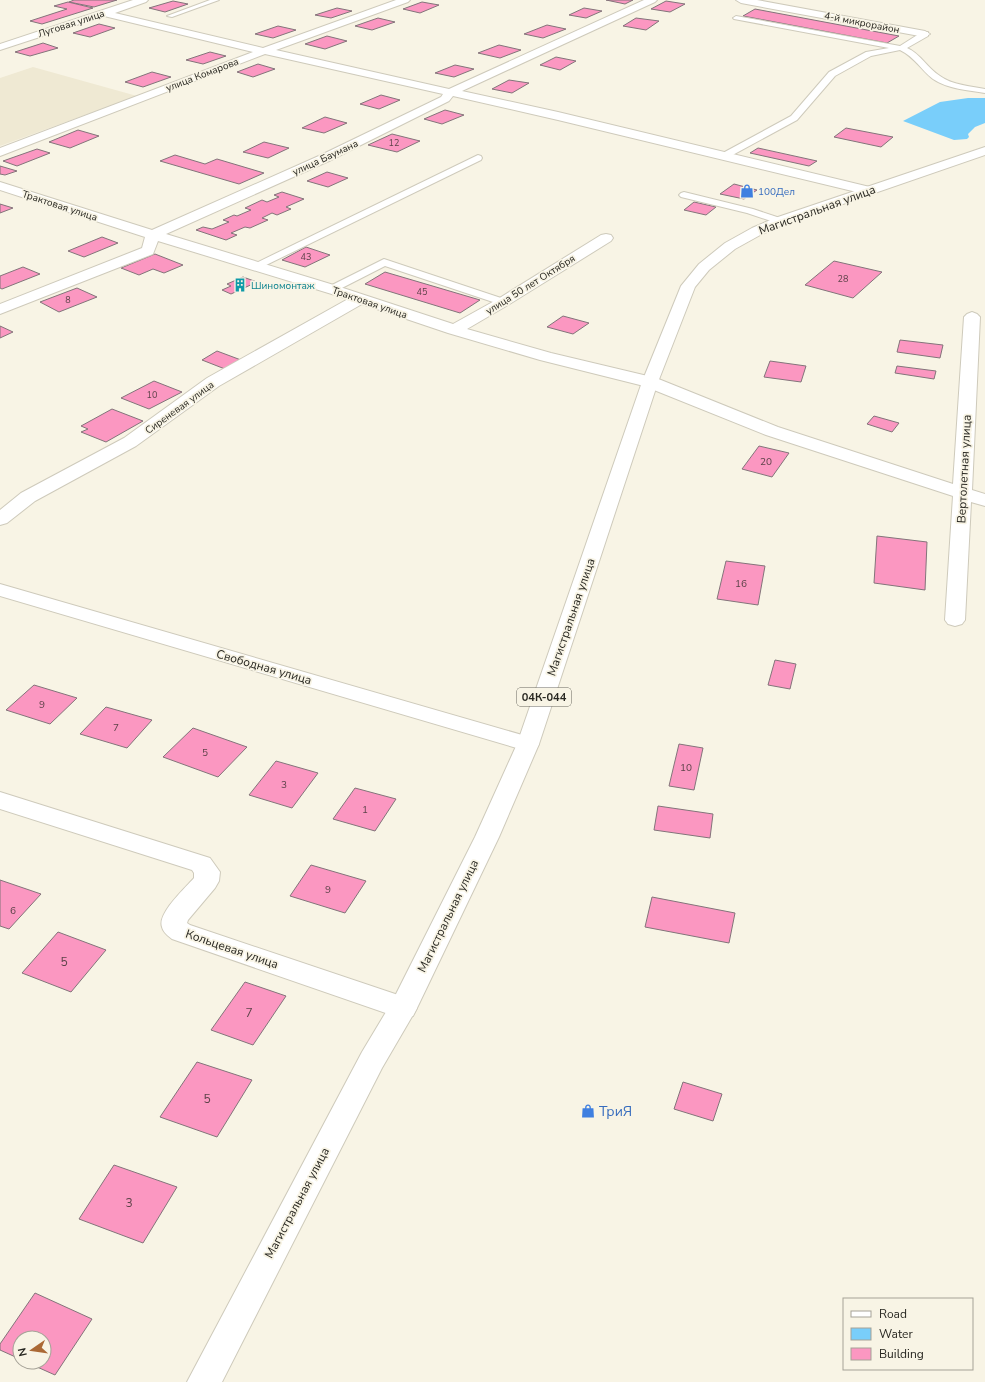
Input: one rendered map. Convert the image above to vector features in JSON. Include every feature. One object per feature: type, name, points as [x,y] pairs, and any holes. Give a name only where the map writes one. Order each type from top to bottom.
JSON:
[{"type":"street","name":"Луговая улица","points":[[0,46],[137,0]]},
{"type":"street","name":"улица Комарова","points":[[0,152],[264,51],[405,0]]},
{"type":"street","name":"улица Баумана","points":[[153,235],[325,158],[445,99],[449,93],[652,0]]},
{"type":"street","name":"4-й микрорайон","points":[[741,0],[924,34]]},
{"type":"street","name":"4-й микрорайон","points":[[800,11],[817,4]]},
{"type":"street","points":[[104,12],[264,51],[558,116],[868,191]]},
{"type":"street","name":"Магистральная улица","points":[[204,1382],[372,1060],[403,1008],[487,837],[528,744],[650,382],[688,286],[704,267],[730,246],[757,231],[985,151]]},
{"type":"street","name":"Трактовая улица","points":[[0,186],[153,235],[332,289],[454,330],[546,357],[650,382],[772,431],[985,500]]},
{"type":"street","points":[[0,309],[148,251],[153,235]]},
{"type":"street","name":"улица 50 лет Октября","points":[[454,330],[503,302],[606,238]]},
{"type":"street","name":"Сиреневая улица","points":[[0,519],[28,497],[130,442],[213,382],[360,299]]},
{"type":"street","name":"Вертолетная улица","points":[[955,620],[972,317]]},
{"type":"street","name":"Свободная улица","points":[[0,590],[528,744]]},
{"type":"street","name":"Кольцевая улица","points":[[0,800],[201,864],[207,872],[206,881],[175,917],[174,926],[181,932],[403,1008]]},
{"type":"lane","points":[[170,16],[216,0]]},
{"type":"lane","points":[[193,1],[205,4]]},
{"type":"lane","points":[[736,18],[912,51],[934,76],[942,81],[985,91]]},
{"type":"lane","points":[[724,156],[794,118],[832,74],[869,54],[901,48],[924,34]]},
{"type":"lane","points":[[257,266],[478,158]]},
{"type":"lane","points":[[684,195],[750,211],[780,222]]},
{"type":"lane","points":[[332,289],[384,262],[503,302]]},
{"type":"shaded area","points":[[33,67],[137,96],[0,146],[0,78]]},
{"type":"water","points":[[968,98],[985,98],[985,123],[975,127],[968,134],[969,137],[967,139],[954,140],[903,121],[940,102]]},
{"type":"building","points":[[74,0],[117,0],[94,7],[69,2]]},
{"type":"building","points":[[606,0],[633,0],[625,4]]},
{"type":"building","points":[[173,1],[188,4],[165,12],[149,8]]},
{"type":"building","points":[[666,1],[685,4],[670,12],[651,9]]},
{"type":"building","points":[[68,2],[93,8],[42,24],[30,21],[67,9],[54,6]]},
{"type":"building","points":[[422,2],[439,5],[420,13],[403,9]]},
{"type":"building","points":[[337,8],[352,11],[331,18],[315,15]]},
{"type":"building","points":[[584,8],[602,11],[586,18],[569,15]]},
{"type":"building","points":[[755,9],[899,36],[887,43],[743,16]]},
{"type":"building","points":[[378,18],[395,22],[372,30],[355,26]]},
{"type":"building","points":[[636,18],[659,21],[646,30],[623,26]]},
{"type":"building","points":[[99,24],[115,28],[90,37],[73,33]]},
{"type":"building","points":[[547,25],[566,29],[543,38],[524,34]]},
{"type":"building","points":[[278,26],[296,30],[273,38],[255,34]]},
{"type":"building","points":[[327,36],[347,41],[325,49],[305,44]]},
{"type":"building","points":[[43,43],[58,48],[30,56],[15,52]]},
{"type":"building","points":[[499,45],[521,50],[500,58],[478,53]]},
{"type":"building","points":[[210,52],[226,56],[203,64],[186,60]]},
{"type":"building","points":[[556,57],[576,61],[560,70],[540,65]]},
{"type":"building","points":[[258,64],[275,69],[253,77],[237,72]]},
{"type":"building","points":[[455,65],[474,69],[454,77],[435,73]]},
{"type":"building","points":[[152,72],[171,77],[143,87],[125,82]]},
{"type":"building","points":[[509,80],[529,83],[512,93],[492,89]]},
{"type":"building","points":[[381,95],[400,100],[379,109],[360,104]]},
{"type":"building","points":[[445,110],[464,115],[442,124],[424,119]]},
{"type":"building","points":[[325,117],[347,123],[324,133],[302,128]]},
{"type":"building","points":[[846,128],[893,137],[881,147],[834,137]]},
{"type":"building","points":[[78,130],[99,136],[70,148],[49,142]]},
{"type":"building","points":[[392,134],[420,141],[397,152],[368,145]]},
{"type":"building","points":[[264,142],[289,148],[268,158],[243,152]]},
{"type":"building","points":[[758,148],[817,161],[809,166],[750,153]]},
{"type":"building","points":[[37,149],[50,153],[17,166],[3,161]]},
{"type":"building","points":[[175,155],[205,164],[217,159],[264,173],[239,184],[160,161]]},
{"type":"building","points":[[0,166],[17,171],[5,175],[0,174]]},
{"type":"building","points":[[327,172],[348,178],[328,187],[307,181]]},
{"type":"building","points":[[734,184],[757,190],[744,199],[720,194]]},
{"type":"building","points":[[282,192],[304,199],[286,207],[291,209],[277,215],[272,213],[262,218],[268,220],[250,228],[245,227],[231,233],[237,235],[226,240],[196,230],[203,227],[212,229],[229,222],[223,220],[251,210],[245,208],[262,200],[267,202],[279,197],[274,195]]},
{"type":"building","points":[[694,202],[716,207],[706,215],[684,210]]},
{"type":"building","points":[[0,204],[13,208],[0,213]]},
{"type":"building","points":[[102,237],[118,243],[84,257],[68,251]]},
{"type":"building","points":[[306,247],[330,255],[305,267],[282,260]]},
{"type":"building","points":[[155,254],[183,265],[164,273],[153,269],[139,275],[121,268]]},
{"type":"building","points":[[834,261],[882,272],[853,298],[805,285]]},
{"type":"building","points":[[23,267],[40,274],[2,289],[0,288],[0,276]]},
{"type":"building","points":[[385,272],[480,300],[460,313],[365,284]]},
{"type":"building","name":"Шиномонтаж","points":[[243,277],[257,282],[231,294],[222,290],[231,286],[227,284]]},
{"type":"building","points":[[77,288],[97,297],[59,312],[40,302]]},
{"type":"building","points":[[563,316],[589,323],[573,334],[547,327]]},
{"type":"building","points":[[0,326],[13,332],[0,338]]},
{"type":"building","points":[[900,340],[943,345],[940,358],[897,352]]},
{"type":"building","points":[[217,351],[241,360],[225,369],[202,360]]},
{"type":"building","points":[[770,361],[806,366],[801,382],[764,377]]},
{"type":"building","points":[[897,366],[936,371],[934,379],[895,373]]},
{"type":"building","points":[[154,381],[182,392],[149,409],[121,398]]},
{"type":"building","points":[[112,409],[143,421],[106,442],[81,432],[88,429],[81,426]]},
{"type":"building","points":[[874,416],[899,423],[892,432],[867,424]]},
{"type":"building","points":[[759,446],[789,453],[772,477],[742,469]]},
{"type":"building","points":[[877,536],[927,542],[925,590],[874,583]]},
{"type":"building","points":[[726,561],[765,566],[758,605],[717,599]]},
{"type":"building","points":[[775,660],[796,664],[790,689],[768,685]]},
{"type":"building","points":[[34,685],[77,698],[50,724],[6,710]]},
{"type":"building","points":[[106,707],[152,720],[127,748],[80,734]]},
{"type":"building","points":[[193,728],[247,747],[218,777],[163,757]]},
{"type":"building","points":[[679,744],[703,748],[694,790],[669,786]]},
{"type":"building","points":[[276,761],[318,773],[292,808],[249,795]]},
{"type":"building","points":[[355,788],[396,799],[375,831],[333,819]]},
{"type":"building","points":[[658,806],[713,814],[710,838],[654,830]]},
{"type":"building","points":[[311,865],[366,881],[345,913],[290,896]]},
{"type":"building","points":[[0,880],[41,894],[9,929],[0,926]]},
{"type":"building","points":[[652,897],[735,913],[729,943],[645,927]]},
{"type":"building","points":[[58,932],[106,950],[71,992],[22,973]]},
{"type":"building","points":[[245,982],[286,996],[253,1045],[211,1030]]},
{"type":"building","points":[[197,1062],[252,1080],[217,1137],[160,1117]]},
{"type":"building","points":[[683,1082],[722,1094],[713,1121],[674,1109]]},
{"type":"building","points":[[114,1165],[177,1187],[143,1243],[79,1219]]},
{"type":"building","points":[[35,1293],[92,1319],[55,1375],[44,1370],[52,1370],[52,1330],[12,1330],[12,1355],[0,1350],[0,1344]]},
{"type":"place","name":"100Дел","points":[[747,191]]},
{"type":"place","name":"Шиномонтаж","points":[[240,285]]},
{"type":"place","name":"ТриЯ","points":[[588,1111]]}]
